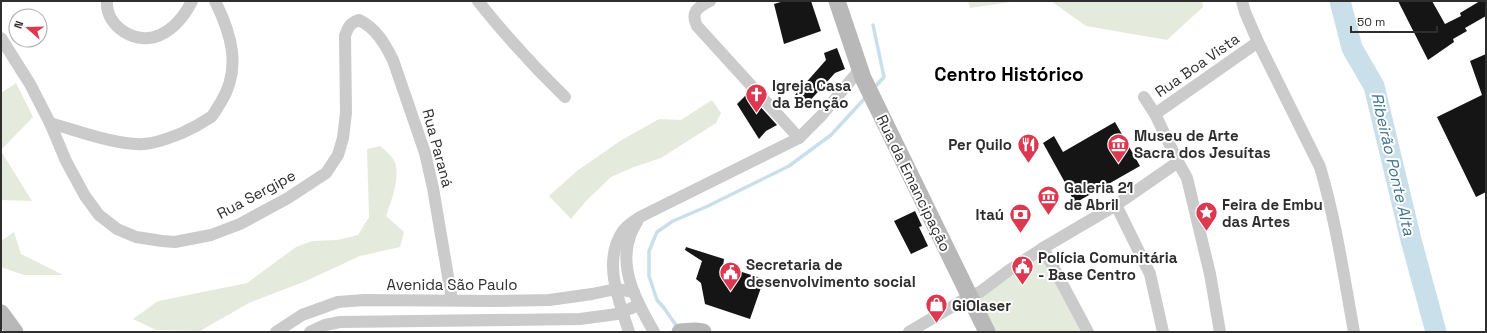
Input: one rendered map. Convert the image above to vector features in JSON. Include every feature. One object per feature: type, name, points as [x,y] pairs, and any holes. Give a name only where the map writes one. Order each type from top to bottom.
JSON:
[{"type":"street","points":[[107,1],[106,7],[114,24],[134,37],[148,38],[160,35],[177,24],[192,1]]},
{"type":"street","points":[[50,123],[120,142],[144,144],[162,141],[189,130],[212,116],[224,96],[232,74],[232,49],[223,18],[214,1]]},
{"type":"street","points":[[478,1],[499,28],[531,64],[565,97]]},
{"type":"street","points":[[710,1],[700,6],[694,15],[697,26],[799,138]]},
{"type":"street","name":"Rua da Emancipação","points":[[837,1],[862,73],[887,128],[987,332]]},
{"type":"street","points":[[1242,1],[1245,12],[1258,42],[1320,167],[1339,248],[1354,332]]},
{"type":"street","name":"Rua Sergipe","points":[[1,38],[30,84],[50,123],[66,161],[85,196],[99,215],[117,230],[136,237],[169,242],[191,240],[211,235],[240,224],[288,198],[326,173],[338,155],[343,138],[346,112],[345,36],[352,22],[359,20]]},
{"type":"street","name":"Rua Paraná","points":[[359,20],[367,24],[386,46],[393,60],[408,100],[425,153],[433,188],[452,300]]},
{"type":"street","name":"Rua Boa Vista","points":[[1155,114],[1258,42]]},
{"type":"street","points":[[629,332],[616,289],[613,267],[615,248],[624,229],[640,216],[799,138],[862,73]]},
{"type":"street","points":[[1144,97],[1155,114],[1187,178],[1210,274],[1220,332]]},
{"type":"street","points":[[909,332],[970,296],[980,292],[1043,248],[1116,205],[1178,162]]},
{"type":"street","points":[[1116,205],[1150,274],[1163,332]]},
{"type":"street","points":[[640,216],[630,237],[627,248],[627,269],[639,305],[654,332]]},
{"type":"street","points":[[1043,248],[1088,332]]},
{"type":"street","name":"Avenida São Paulo","points":[[276,332],[302,315],[338,302],[364,300],[549,300],[616,289],[634,292]]},
{"type":"street","points":[[310,332],[325,325],[340,322],[580,319],[622,312],[639,305]]},
{"type":"street","points":[[1,313],[15,332]]},
{"type":"green space","points":[[968,1],[1018,1],[970,8]]},
{"type":"green space","points":[[1051,1],[1202,1],[1203,7],[1167,40],[1086,26]]},
{"type":"green space","points":[[16,83],[33,117],[1,150],[1,93]]},
{"type":"green space","points":[[712,100],[721,113],[716,123],[661,158],[611,177],[586,201],[571,219],[549,196],[577,171],[620,141],[659,119],[681,120]]},
{"type":"green space","points":[[380,146],[392,157],[396,166],[397,172],[395,185],[386,216],[404,232],[400,247],[360,256],[306,281],[249,303],[200,331],[156,330],[133,319],[158,301],[247,283],[296,247],[312,241],[337,240],[358,235],[369,217],[367,149]]},
{"type":"green space","points":[[1,151],[32,201],[1,200]]},
{"type":"green space","points":[[14,232],[21,254],[63,275],[24,275],[1,267],[1,241]]},
{"type":"green space","points":[[1043,255],[1082,332],[992,332],[975,300]]},
{"type":"building","points":[[784,1],[811,1],[821,31],[784,44],[774,4]]},
{"type":"building","points":[[1398,1],[1432,1],[1445,24],[1461,16],[1460,13],[1480,1],[1486,1],[1486,16],[1465,28],[1467,31],[1453,39],[1454,42],[1428,60]]},
{"type":"building","points":[[837,48],[845,69],[835,73],[806,105],[795,95],[826,60],[824,53]]},
{"type":"building","points":[[1486,54],[1486,192],[1476,197],[1437,117],[1482,95],[1470,61]]},
{"type":"building","name":"Igreja Casa da Benção","points":[[748,93],[777,125],[766,131],[759,139],[737,104]]},
{"type":"building","name":"Museu de Arte Sacra dos Jesuítas","points":[[1115,122],[1140,166],[1075,203],[1043,143],[1054,136],[1063,152]]},
{"type":"building","points":[[915,211],[922,226],[919,227],[928,246],[911,254],[894,221]]},
{"type":"building","name":"Secretaria de desenvolvimento social","points":[[686,247],[724,259],[723,266],[764,279],[750,319],[705,304],[701,283],[696,279],[702,261],[685,250]]},
{"type":"waterway","name":"Ribeirão Ponte Alta","points":[[1340,1],[1352,48],[1374,86],[1411,240],[1436,332]]},
{"type":"waterway","points":[[873,25],[884,77],[873,89]]},
{"type":"waterway","points":[[678,328],[657,300],[649,276],[649,251],[657,232],[673,221],[708,206],[789,166],[831,135],[866,97]]},
{"type":"place","name":"Igreja Casa da Benção","points":[[757,114]]},
{"type":"place","name":"Per Quilo","points":[[1028,164]]},
{"type":"place","name":"Museu de Arte Sacra dos Jesuítas","points":[[1118,164]]},
{"type":"place","name":"Galeria 21 de Abril","points":[[1048,216]]},
{"type":"place","name":"Feira de Embu das Artes","points":[[1206,232]]},
{"type":"place","name":"Itaú","points":[[1020,234]]},
{"type":"place","name":"Polícia Comunitária - Base Centro","points":[[1023,286]]},
{"type":"place","name":"Secretaria de desenvolvimento social","points":[[731,292]]},
{"type":"place","name":"GiOlaser","points":[[937,324]]},
{"type":"district","name":"Centro Histórico","points":[[1009,74]]}]
